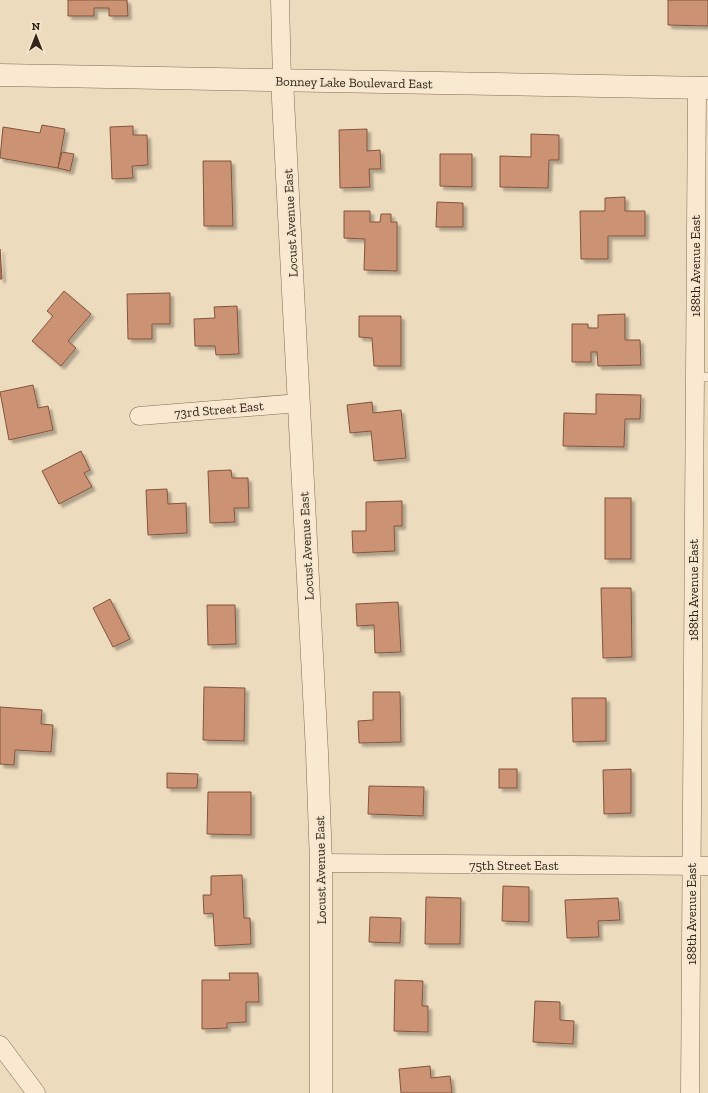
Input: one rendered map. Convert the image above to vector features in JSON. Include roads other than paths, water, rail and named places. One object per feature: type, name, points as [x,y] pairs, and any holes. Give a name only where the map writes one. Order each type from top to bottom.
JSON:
[{"type":"street","name":"Locust Avenue East","points":[[280,0],[282,80],[317,752],[321,863],[321,1093]]},
{"type":"street","name":"Bonney Lake Boulevard East","points":[[0,75],[702,88]]},
{"type":"street","name":"188th Avenue East","points":[[690,1093],[700,866],[702,88]]},
{"type":"street","name":"73rd Street East","points":[[139,416],[299,402]]},
{"type":"street","name":"75th Street East","points":[[321,863],[700,866]]},
{"type":"street","points":[[0,1044],[36,1093]]}]
